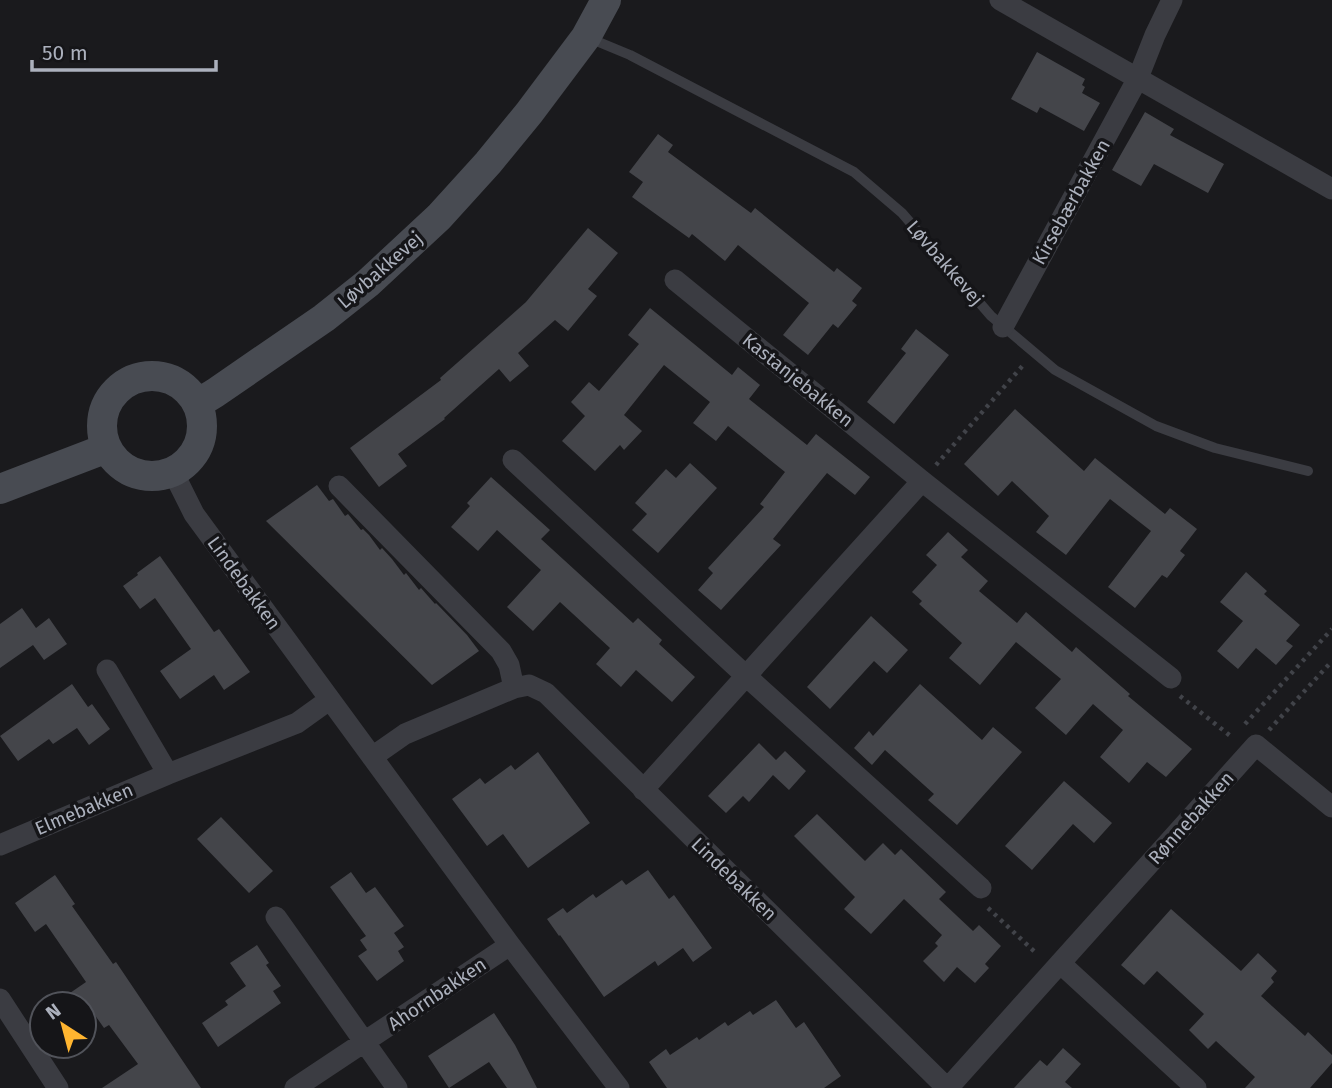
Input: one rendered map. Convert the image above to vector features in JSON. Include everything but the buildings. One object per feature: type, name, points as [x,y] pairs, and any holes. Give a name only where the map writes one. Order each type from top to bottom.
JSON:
[{"type":"street","name":"Løvbakkevej","points":[[197,404],[324,318],[412,243],[488,163],[529,113],[586,37],[606,0]]},
{"type":"street","points":[[1000,0],[1332,189]]},
{"type":"street","name":"Kirsebærbakken","points":[[1003,327],[1139,78],[1172,0]]},
{"type":"street","name":"Kastanjebakken","points":[[675,280],[1171,684]]},
{"type":"street","points":[[142,378],[167,379],[179,384],[197,404],[201,416],[200,442],[186,463],[173,472],[150,476],[137,474],[115,460],[107,448],[103,424],[105,412],[118,390],[129,382],[142,378]]},
{"type":"street","points":[[0,489],[107,448]]},
{"type":"street","points":[[513,460],[982,896]]},
{"type":"street","name":"Lindebakken","points":[[173,472],[194,514],[510,945],[619,1088]]},
{"type":"street","points":[[643,790],[922,481]]},
{"type":"street","points":[[339,486],[501,651],[509,665],[514,688],[405,734],[372,757]]},
{"type":"street","points":[[107,670],[168,774]]},
{"type":"street","name":"Lindebakken","points":[[514,688],[529,685],[546,693],[948,1088]]},
{"type":"street","name":"Elmebakken","points":[[0,845],[297,723],[329,700]]},
{"type":"street","points":[[1256,745],[1332,807]]},
{"type":"street","name":"Rønnebakken","points":[[948,1088],[1256,745]]},
{"type":"street","points":[[276,917],[397,1088]]},
{"type":"street","name":"Ahornbakken","points":[[295,1088],[510,945]]},
{"type":"street","points":[[1060,963],[1196,1088]]},
{"type":"street","points":[[0,999],[58,1088]]},
{"type":"lane","name":"Løvbakkevej","points":[[586,37],[630,55],[853,172],[902,213],[991,316],[1055,370],[1156,426],[1215,448],[1308,471]]},
{"type":"path","points":[[922,481],[1034,352]]},
{"type":"path","points":[[1256,745],[1332,661]]},
{"type":"path","points":[[1171,684],[1233,738]]},
{"type":"path","points":[[982,896],[1037,954]]}]
